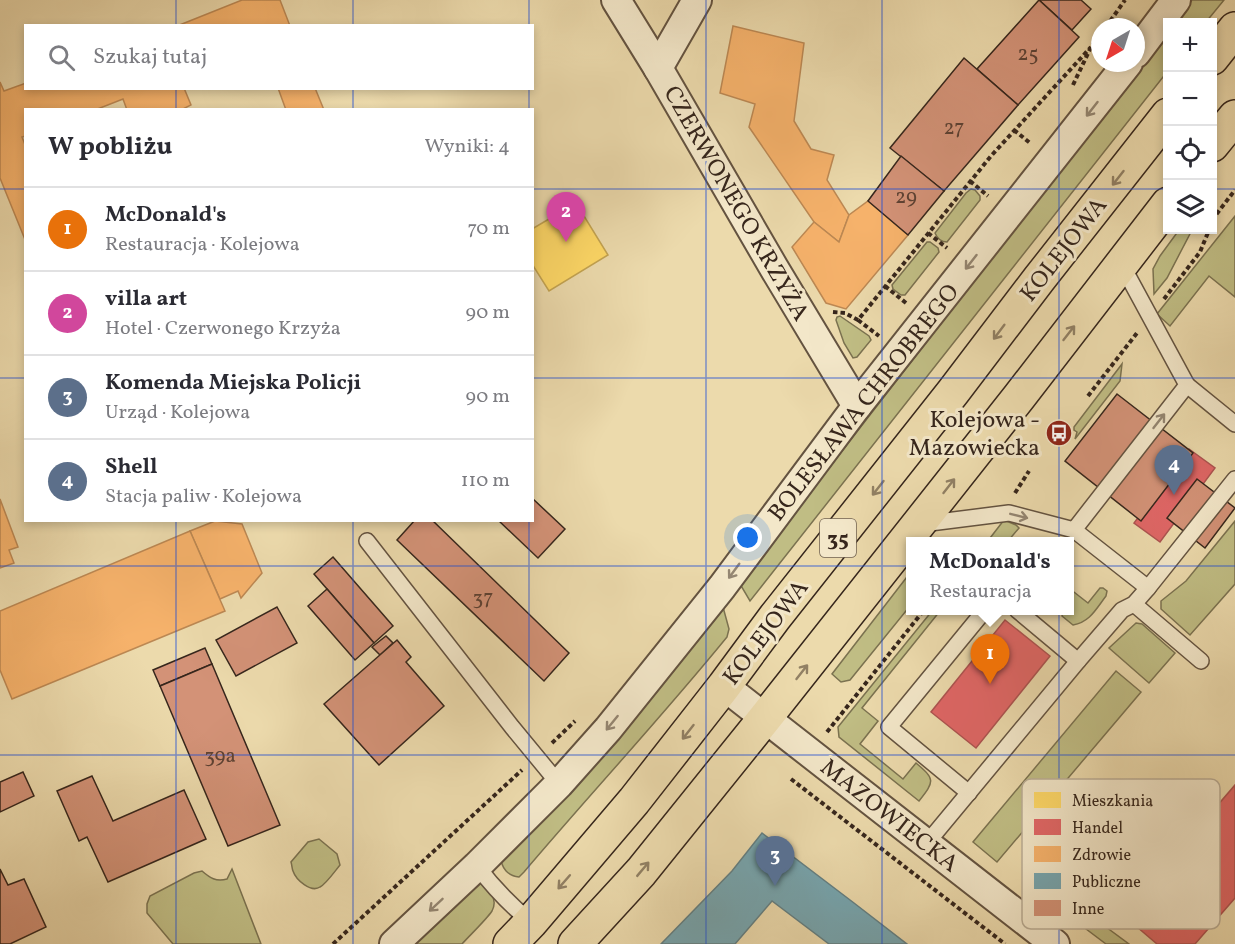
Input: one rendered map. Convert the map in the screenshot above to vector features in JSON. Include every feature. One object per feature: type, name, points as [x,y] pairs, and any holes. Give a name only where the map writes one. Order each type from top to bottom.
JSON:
[{"type":"main road","points":[[1217,52],[1235,29]]},
{"type":"main road","points":[[1217,138],[1235,117]]},
{"type":"main road","name":"KOLEJOWA","points":[[520,933],[634,801],[1163,120]]},
{"type":"main road","name":"35","points":[[909,537],[1163,209]]},
{"type":"main road","name":"35","points":[[575,944],[641,872],[906,540]]},
{"type":"street","name":"CZERWONEGO KRZYŻA","points":[[616,0],[857,406]]},
{"type":"street","points":[[657,68],[697,0]]},
{"type":"street","points":[[1145,41],[1176,0]]},
{"type":"street","name":"BOLESŁAWA CHROBREGO","points":[[394,944],[559,784],[608,729],[722,587],[857,406],[1121,72]]},
{"type":"street","name":"MAZOWIECKA","points":[[724,686],[1022,918]]},
{"type":"street","name":"MAZOWIECKA","points":[[1036,929],[1055,944]]},
{"type":"lane","points":[[1122,265],[1187,385],[1235,424]]},
{"type":"lane","points":[[1074,530],[1187,385]]},
{"type":"lane","points":[[927,843],[1122,610],[1134,604],[1148,588],[1235,478]]},
{"type":"lane","points":[[919,524],[1009,513],[1074,530],[1148,588]]},
{"type":"lane","points":[[367,541],[504,718],[559,784]]},
{"type":"lane","points":[[1134,604],[1201,661]]},
{"type":"lane","points":[[969,793],[888,727],[981,615]]},
{"type":"lane","points":[[1023,615],[1078,661]]},
{"type":"lane","points":[[477,866],[520,933]]},
{"type":"path","points":[[1112,18],[1125,0]]},
{"type":"path","points":[[858,320],[990,156],[1091,47]]},
{"type":"path","points":[[1014,130],[1030,143]]},
{"type":"path","points":[[970,181],[988,196]]},
{"type":"path","points":[[1217,213],[1235,190]]},
{"type":"path","points":[[928,233],[948,249]]},
{"type":"path","points":[[885,286],[906,303]]},
{"type":"path","points":[[829,312],[845,313],[880,337]]},
{"type":"path","points":[[825,734],[920,615]]},
{"type":"path","points":[[791,779],[1005,944]]},
{"type":"shaded area","points":[[1192,0],[1224,0],[1209,18],[1178,18]]},
{"type":"shaded area","points":[[1163,37],[1163,77],[750,601],[740,584],[1136,72],[1145,72],[1145,60]]},
{"type":"shaded area","points":[[971,189],[980,196],[980,200],[947,242],[941,240],[935,233]]},
{"type":"shaded area","points":[[1235,216],[1235,297],[1209,276],[1170,326],[1157,314]]},
{"type":"shaded area","points":[[1176,234],[1190,234],[1167,278],[1154,294],[1153,269]]},
{"type":"shaded area","points":[[927,242],[938,248],[939,252],[905,295],[901,295],[893,289],[892,285]]},
{"type":"shaded area","points":[[840,316],[869,336],[871,340],[857,357],[853,358],[844,343],[836,320]]},
{"type":"shaded area","points":[[1122,364],[1120,381],[1075,439],[1077,432],[1074,427]]},
{"type":"shaded area","points":[[1004,520],[1019,528],[1011,537],[991,537]]},
{"type":"shaded area","points":[[1235,521],[1235,584],[1190,635],[1161,609],[1161,601],[1186,581]]},
{"type":"shaded area","points":[[906,578],[906,611],[850,680],[841,682],[832,674]]},
{"type":"shaded area","points":[[1100,588],[1107,591],[1096,610],[1084,621],[1073,625],[1062,616],[1074,615],[1074,592],[1088,603]]},
{"type":"shaded area","points":[[723,607],[729,629],[727,637],[524,872],[519,877],[508,873],[502,865],[501,857]]},
{"type":"shaded area","points":[[929,615],[937,615],[862,708],[878,721],[860,744],[903,779],[916,763],[930,777],[928,789],[919,801],[839,737],[838,727]]},
{"type":"shaded area","points":[[1136,623],[1142,624],[1175,653],[1149,683],[1109,648]]},
{"type":"shaded area","points":[[1116,671],[1141,692],[1067,779],[1026,779]]},
{"type":"shaded area","points":[[1022,783],[1022,832],[997,862],[973,842]]},
{"type":"shaded area","points":[[319,839],[337,854],[340,865],[322,885],[312,888],[304,885],[297,878],[291,862],[308,842]]},
{"type":"shaded area","points":[[232,869],[261,944],[173,944],[147,913],[150,896],[194,873],[202,871],[213,879],[223,880],[227,879]]},
{"type":"shaded area","points":[[476,881],[491,892],[494,906],[489,915],[462,944],[406,944]]},
{"type":"shaded area","points":[[1086,929],[1109,929],[1129,944],[1106,944]]},
{"type":"building: Mieszkania","points":[[576,203],[608,255],[549,291],[534,267],[534,228]]},
{"type":"building: Handel","points":[[1189,449],[1215,468],[1160,542],[1134,523]]},
{"type":"building: Handel","points":[[1005,620],[1050,656],[976,748],[931,712]]},
{"type":"building: Handel","points":[[1235,785],[1235,898],[1220,915],[1220,802]]},
{"type":"building: Handel","points":[[1139,929],[1208,929],[1195,944],[1157,944]]},
{"type":"building: Zdrowie","points":[[242,0],[280,0],[289,24],[182,24]]},
{"type":"building: Zdrowie","points":[[733,26],[804,43],[794,121],[811,149],[834,155],[827,180],[849,215],[839,242],[814,222],[749,127],[755,104],[720,93]]},
{"type":"building: Zdrowie","points":[[0,82],[4,91],[24,84],[24,90],[185,90],[191,105],[185,108],[126,108],[123,99],[100,108],[24,108],[24,136],[22,137],[24,142],[24,237],[0,178]]},
{"type":"building: Zdrowie","points":[[279,90],[316,90],[323,108],[285,108]]},
{"type":"building: Zdrowie","points":[[868,201],[908,235],[846,309],[826,303],[792,247],[814,222],[839,242],[849,215]]},
{"type":"building: Zdrowie","points":[[0,499],[18,547],[9,550],[14,563],[0,568]]},
{"type":"building: Zdrowie","points":[[212,522],[242,524],[262,573],[241,598],[238,591],[220,599],[190,531]]},
{"type":"building: Zdrowie","points":[[190,531],[225,611],[12,699],[0,670],[0,611]]},
{"type":"building: Publiczne","points":[[762,833],[907,944],[829,944],[772,901],[735,944],[661,944],[732,871]]},
{"type":"building: Inne","points":[[1039,0],[1081,0],[1091,9],[1072,30]]},
{"type":"building: Inne","points":[[1039,0],[1079,37],[1018,105],[977,69]]},
{"type":"building: Inne","points":[[964,58],[1018,105],[944,191],[890,148]]},
{"type":"building: Inne","points":[[901,156],[944,191],[908,235],[868,201]]},
{"type":"building: Inne","points":[[1117,394],[1193,453],[1141,521],[1065,461]]},
{"type":"building: Inne","points":[[1197,479],[1235,508],[1205,548],[1167,518]]},
{"type":"building: Inne","points":[[534,500],[565,529],[538,558],[500,522],[534,522]]},
{"type":"building: Inne","points":[[413,522],[434,522],[569,653],[544,681],[397,540]]},
{"type":"building: Inne","points":[[333,557],[393,626],[374,643],[314,574]]},
{"type":"building: Inne","points":[[327,589],[374,643],[355,660],[308,606]]},
{"type":"building: Inne","points":[[277,607],[297,643],[236,676],[216,640]]},
{"type":"building: Inne","points":[[386,636],[393,643],[380,655],[372,647]]},
{"type":"building: Inne","points":[[397,640],[411,657],[406,662],[444,706],[379,765],[324,704]]},
{"type":"building: Inne","points":[[205,648],[212,664],[160,686],[153,670]]},
{"type":"building: Inne","points":[[212,664],[280,825],[228,846],[160,686]]},
{"type":"building: Inne","points":[[23,772],[34,796],[0,812],[0,782]]},
{"type":"building: Inne","points":[[92,776],[113,821],[184,790],[206,839],[108,882],[87,837],[79,841],[57,791]]},
{"type":"building: Inne","points":[[0,869],[8,885],[24,879],[46,927],[10,944],[0,944]]},
{"type":"place","name":"villa art","points":[[566,242]]},
{"type":"place","name":"Kolejowa - Mazowiecka","points":[[1059,433]]},
{"type":"place","name":"Shell","points":[[1174,495]]},
{"type":"place","name":"McDonald's","points":[[990,684]]},
{"type":"place","name":"Komenda Miejska Policji","points":[[775,886]]}]
